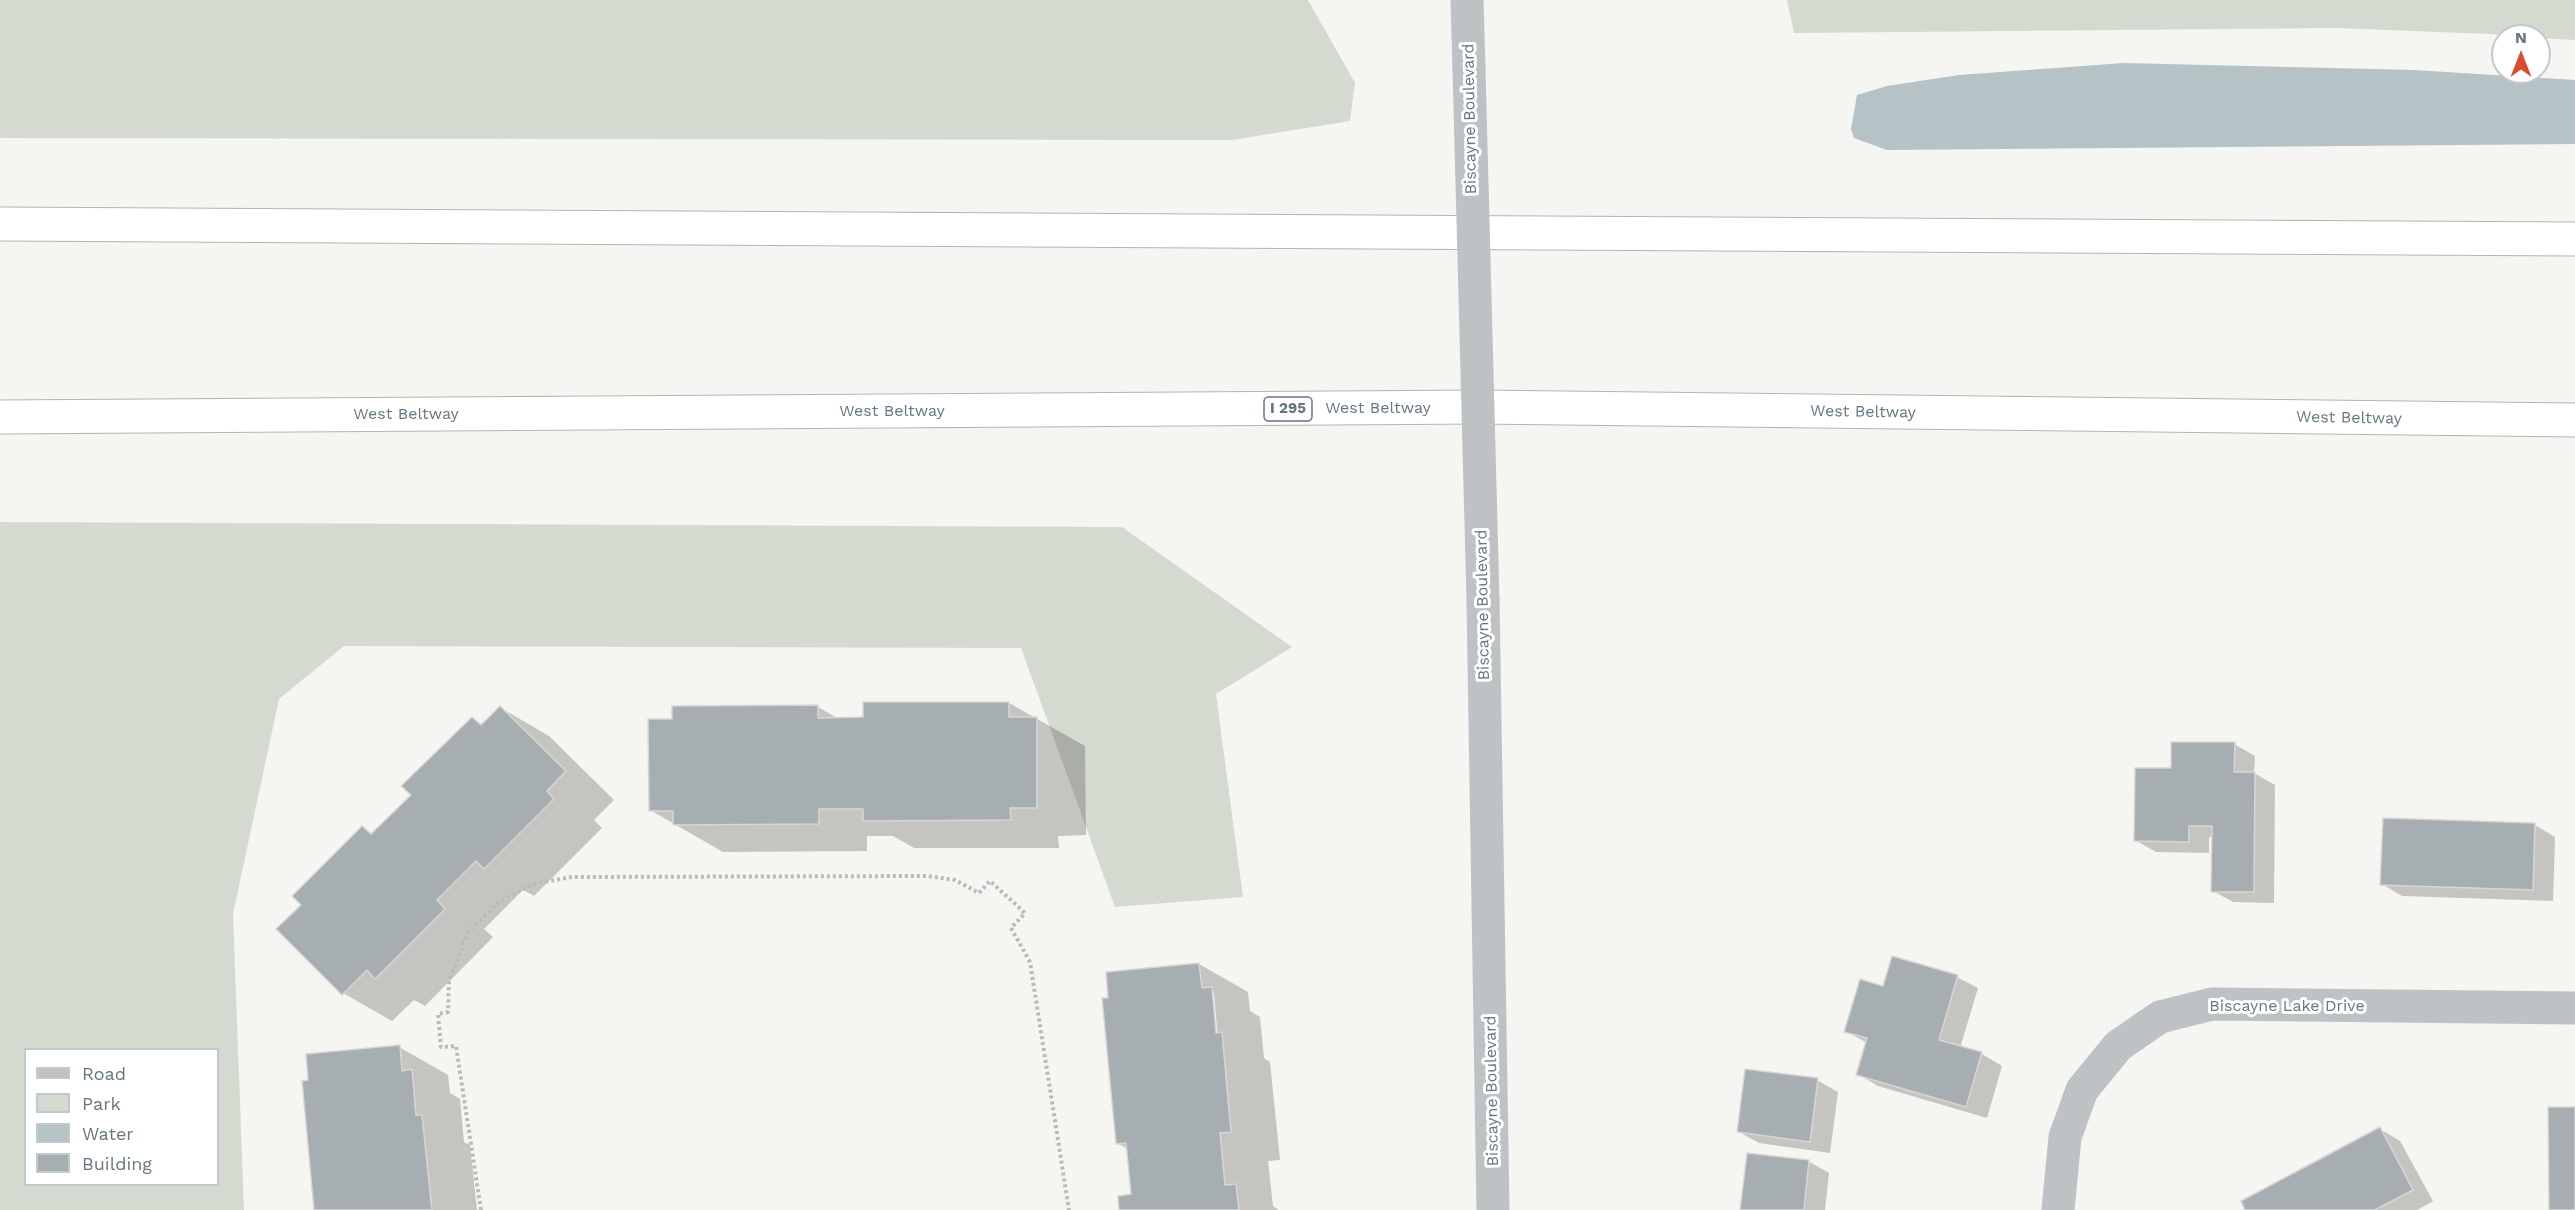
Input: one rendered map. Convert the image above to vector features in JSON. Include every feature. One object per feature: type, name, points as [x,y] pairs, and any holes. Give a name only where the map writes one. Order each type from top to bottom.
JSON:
[{"type":"highway","points":[[0,224],[2575,239]]},
{"type":"highway","name":"West Beltway","points":[[0,417],[1479,407],[2575,420]]},
{"type":"street","name":"Biscayne Boulevard","points":[[1467,0],[1483,600],[1493,1210]]},
{"type":"street","name":"Biscayne Lake Drive","points":[[2058,1210],[2065,1137],[2082,1090],[2118,1046],[2160,1017],[2212,1004],[2575,1008]]},
{"type":"path","points":[[482,1210],[456,1047],[441,1047],[438,1014],[448,1012],[449,981],[468,932],[501,901],[533,884],[572,877],[869,876],[928,876],[955,880],[979,893],[990,881],[1025,913],[1011,928],[1030,962],[1069,1210]]},
{"type":"green space","points":[[0,0],[1308,0],[1355,83],[1350,121],[1232,140],[0,138]]},
{"type":"green space","points":[[1787,0],[2575,0],[2575,40],[2551,39],[2551,24],[2491,24],[2491,34],[2337,28],[1794,33]]},
{"type":"green space","points":[[0,522],[1122,527],[1292,647],[1216,694],[1243,897],[1115,907],[1021,648],[344,646],[279,699],[233,914],[244,1210],[0,1210]]},
{"type":"water","points":[[2124,63],[2414,70],[2491,75],[2491,84],[2551,84],[2551,79],[2575,80],[2575,144],[1887,150],[1854,138],[1851,129],[1857,95],[1887,86],[1959,75]]},
{"type":"building","points":[[863,702],[1009,702],[1009,717],[1037,717],[1037,808],[1010,808],[1011,820],[863,821],[863,809],[819,809],[819,824],[673,825],[673,811],[649,811],[648,719],[672,719],[672,706],[818,705],[818,718],[863,717]]},
{"type":"building","points":[[500,706],[566,771],[547,791],[554,799],[484,869],[476,861],[437,900],[445,909],[375,979],[367,970],[342,995],[276,929],[301,905],[292,896],[362,826],[371,834],[411,795],[401,786],[472,717],[481,725]]},
{"type":"building","points":[[2171,742],[2235,742],[2234,772],[2255,772],[2254,892],[2211,892],[2212,826],[2189,826],[2189,842],[2134,841],[2135,768],[2171,768]]},
{"type":"building","points":[[2383,818],[2535,823],[2533,890],[2380,885]]},
{"type":"building","points":[[1892,956],[1958,975],[1939,1040],[1982,1052],[1966,1107],[1856,1075],[1867,1038],[1844,1032],[1860,979],[1883,986]]},
{"type":"building","points":[[1199,963],[1202,988],[1212,987],[1216,1033],[1222,1032],[1231,1132],[1220,1133],[1225,1185],[1236,1184],[1239,1210],[1119,1210],[1118,1196],[1131,1194],[1126,1143],[1116,1144],[1102,998],[1108,998],[1106,972]]},
{"type":"building","points":[[400,1045],[402,1071],[412,1069],[416,1115],[422,1115],[432,1210],[314,1210],[302,1081],[308,1080],[306,1054]]},
{"type":"building","points":[[1745,1069],[1818,1078],[1810,1142],[1737,1132]]},
{"type":"building","points":[[2548,1107],[2575,1107],[2575,1210],[2549,1210]]},
{"type":"building","points":[[2380,1127],[2413,1190],[2375,1210],[2245,1210],[2241,1201]]},
{"type":"building","points":[[1747,1153],[1809,1160],[1804,1210],[1740,1210]]}]
